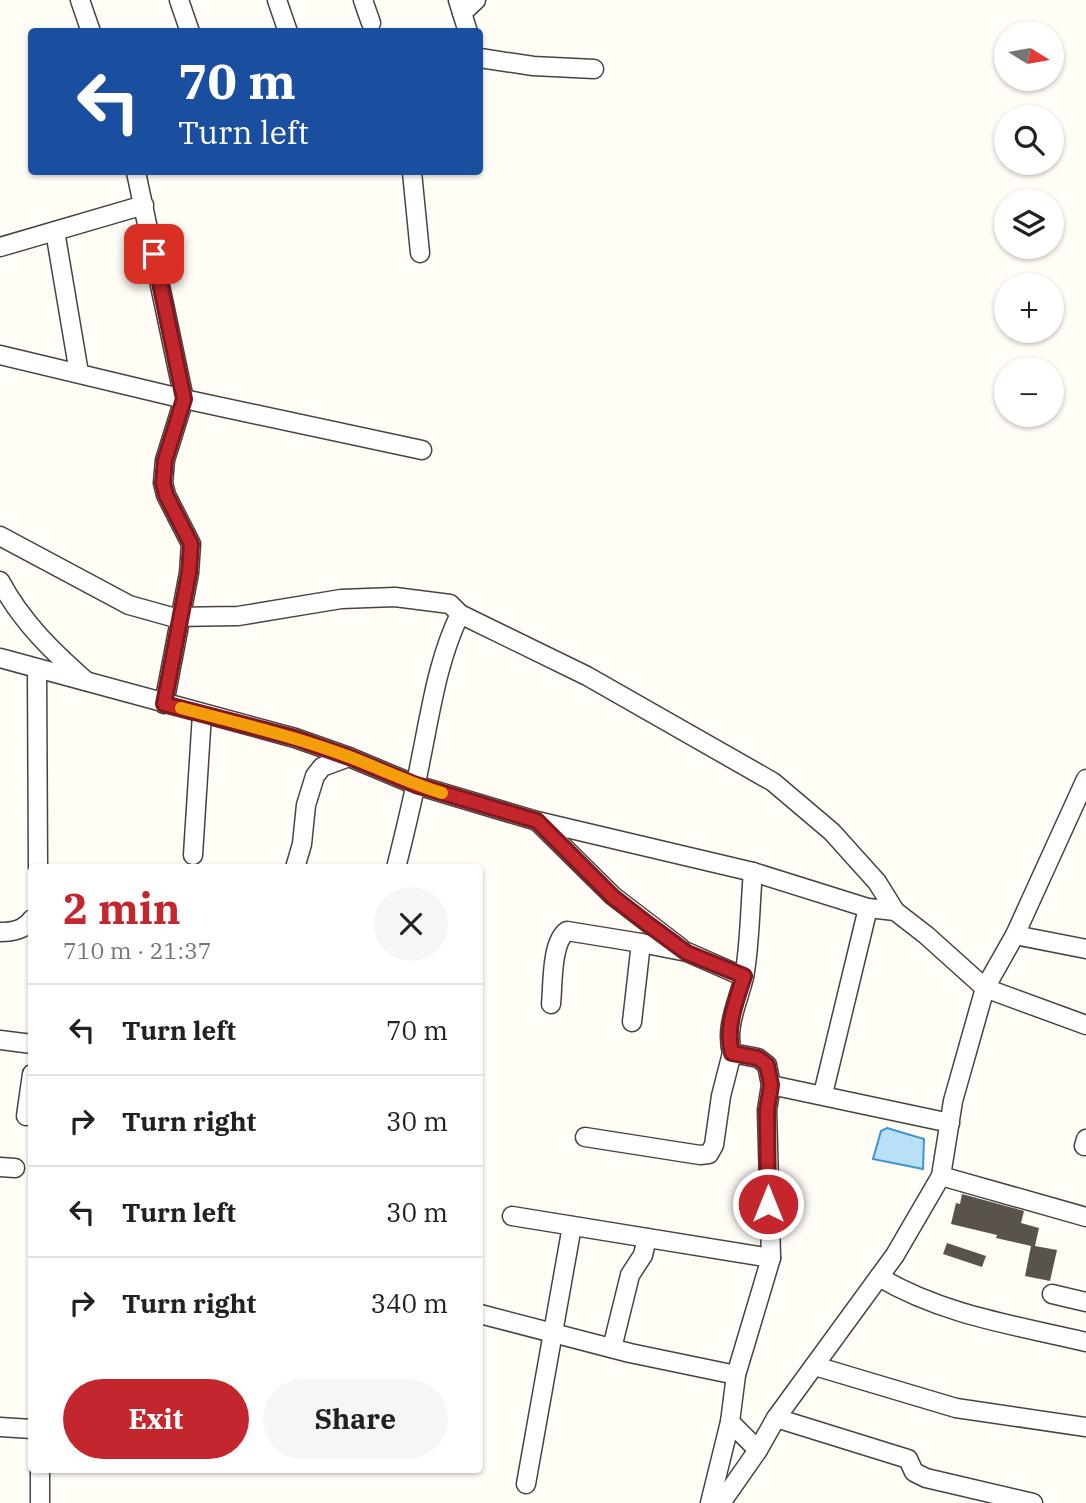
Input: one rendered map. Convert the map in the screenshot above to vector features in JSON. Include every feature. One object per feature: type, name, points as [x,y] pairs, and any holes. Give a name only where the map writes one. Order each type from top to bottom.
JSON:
[{"type":"street","points":[[80,0],[90,28]]},
{"type":"street","points":[[179,0],[189,28]]},
{"type":"street","points":[[277,0],[287,28]]},
{"type":"street","points":[[363,0],[371,23]]},
{"type":"street","points":[[467,28],[460,6],[476,0]]},
{"type":"street","points":[[483,58],[533,66],[594,69]]},
{"type":"street","points":[[137,175],[184,399],[163,472],[166,495],[191,544],[189,573],[164,704]]},
{"type":"street","points":[[412,175],[420,253]]},
{"type":"street","points":[[0,247],[144,205]]},
{"type":"street","points":[[55,231],[79,373]]},
{"type":"street","points":[[0,355],[184,399],[422,450]]},
{"type":"street","points":[[0,536],[129,605],[172,617],[238,616],[341,599],[395,597],[450,604],[460,614],[587,676],[773,782],[832,832],[877,882],[895,911],[985,988],[1086,1025]]},
{"type":"street","points":[[0,580],[11,601],[39,639],[90,684]]},
{"type":"street","points":[[397,864],[437,677],[445,647],[460,614]]},
{"type":"street","points":[[0,658],[295,738],[416,785],[537,821],[753,872],[868,908],[895,911]]},
{"type":"street","points":[[37,668],[38,864]]},
{"type":"street","points":[[193,855],[202,714]]},
{"type":"street","points":[[296,864],[302,844],[306,805],[315,776],[321,767],[349,757]]},
{"type":"street","points":[[721,1503],[758,1450],[776,1418],[895,1255],[942,1176],[953,1101],[985,988],[1015,934],[1086,779]]},
{"type":"street","points":[[537,821],[613,897],[687,953]]},
{"type":"street","points":[[585,1137],[700,1155],[709,1154],[732,1053],[728,1041],[744,976],[753,872]]},
{"type":"street","points":[[823,1094],[868,908]]},
{"type":"street","points":[[0,932],[24,928],[28,924]]},
{"type":"street","points":[[551,1004],[557,946],[560,936],[566,931],[687,953],[744,976]]},
{"type":"street","points":[[1015,934],[1086,949]]},
{"type":"street","points":[[632,1022],[641,943]]},
{"type":"street","points":[[0,1040],[28,1044]]},
{"type":"street","points":[[710,1503],[730,1422],[736,1375],[771,1258],[767,1110],[771,1085],[767,1065],[758,1058],[732,1053]]},
{"type":"street","points":[[771,1085],[950,1123]]},
{"type":"street","points":[[26,1116],[28,1102]]},
{"type":"street","points":[[942,1176],[1086,1217]]},
{"type":"street","points":[[512,1216],[771,1258]]},
{"type":"street","points":[[526,1484],[572,1226]]},
{"type":"street","points":[[612,1348],[629,1275],[643,1255],[647,1238]]},
{"type":"street","points":[[879,1277],[934,1305],[988,1321],[1086,1342]]},
{"type":"street","points":[[1052,1294],[1086,1303]]},
{"type":"street","points":[[483,1315],[612,1348],[736,1375]]},
{"type":"street","points":[[815,1366],[956,1408],[1086,1427]]},
{"type":"street","points":[[776,1418],[908,1459],[914,1472],[926,1478],[1033,1503]]},
{"type":"street","points":[[730,1422],[758,1450]]},
{"type":"street","points":[[0,1427],[28,1429]]},
{"type":"street","points":[[40,1473],[40,1503]]},
{"type":"water","points":[[887,1128],[924,1139],[923,1169],[873,1159],[881,1131]]},
{"type":"building","points":[[962,1194],[1024,1211],[1021,1223],[1039,1228],[1035,1246],[1057,1250],[1050,1281],[1025,1276],[1031,1246],[951,1224],[956,1203],[960,1204]]},
{"type":"building","points":[[947,1243],[986,1256],[982,1267],[943,1254]]},
{"type":"slow traffic","points":[[181,708],[295,738],[442,793]]},
{"type":"route","points":[[154,254],[184,399],[165,460],[163,483],[166,495],[191,544],[189,573],[164,704],[295,738],[416,785],[537,821],[613,897],[649,925],[687,953],[744,976],[728,1041],[732,1053],[758,1058],[767,1065],[771,1085],[767,1110],[768,1204]]}]
